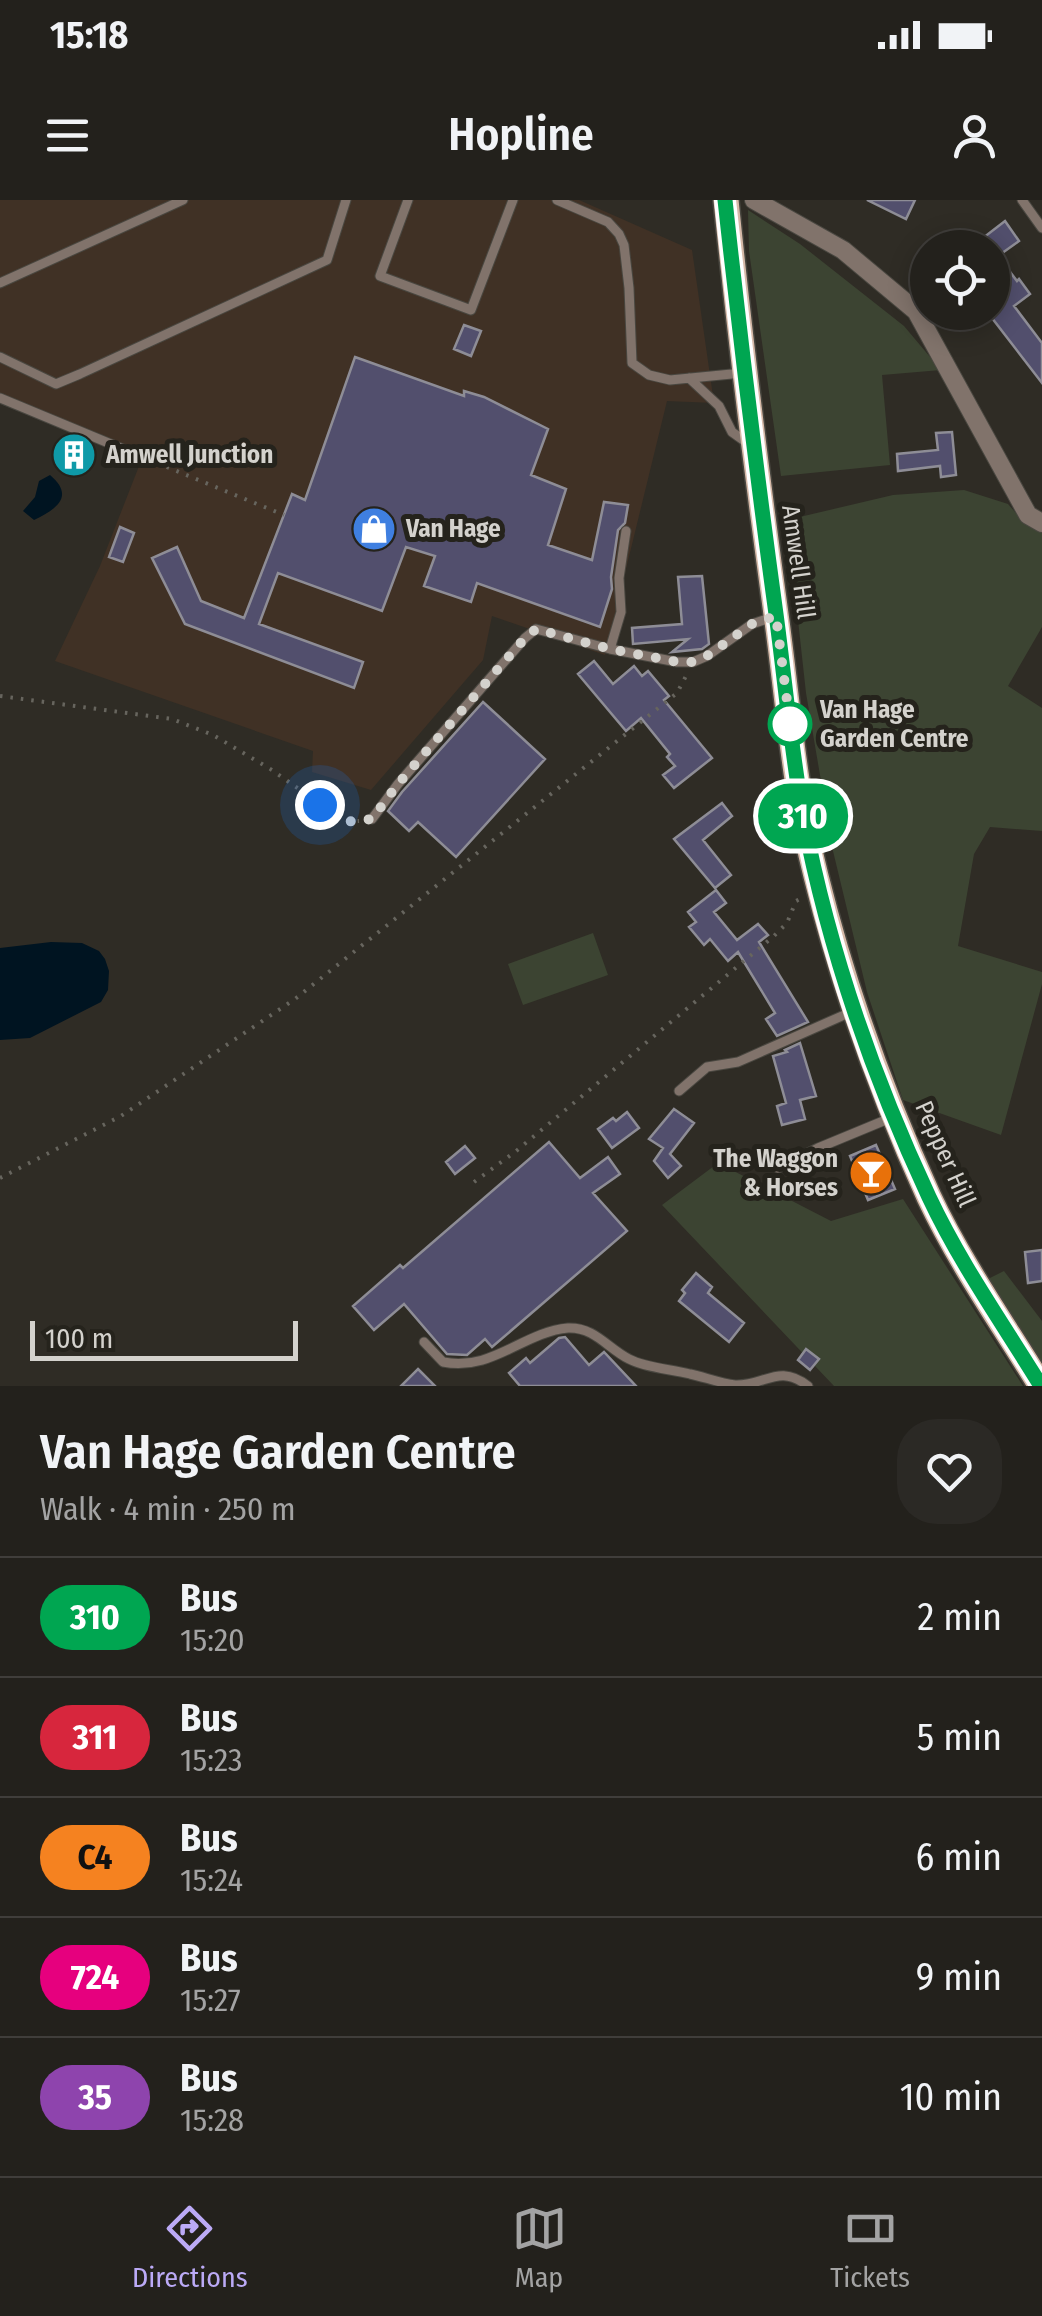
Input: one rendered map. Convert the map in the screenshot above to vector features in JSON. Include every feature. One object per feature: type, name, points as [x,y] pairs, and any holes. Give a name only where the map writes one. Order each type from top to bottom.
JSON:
[{"type":"main road","name":"Amwell Hill","points":[[726,200],[753,446],[803,814],[831,929]]},
{"type":"main road","name":"Pepper Hill","points":[[831,929],[855,1010],[928,1195],[950,1240],[1041,1386]]},
{"type":"street","points":[[754,200],[843,250],[916,311],[1028,514],[1042,524]]},
{"type":"lane","points":[[0,282],[183,200]]},
{"type":"lane","points":[[0,358],[56,384],[68,379],[327,260],[346,200]]},
{"type":"lane","points":[[408,200],[380,276],[471,310],[513,200]]},
{"type":"lane","points":[[556,200],[608,222],[624,244],[632,363],[649,375],[670,380],[744,372]]},
{"type":"lane","points":[[1022,200],[1042,228]]},
{"type":"lane","points":[[689,378],[718,406],[732,432],[753,446]]},
{"type":"lane","points":[[0,398],[148,459]]},
{"type":"lane","points":[[610,649],[620,612],[619,578],[626,531]]},
{"type":"lane","points":[[372,819],[429,748],[536,629],[610,649],[693,662],[752,624],[776,616]]},
{"type":"lane","points":[[678,1091],[707,1067],[738,1062],[855,1010]]},
{"type":"lane","points":[[778,1168],[896,1116]]},
{"type":"lane","points":[[424,1342],[443,1362],[471,1365],[569,1328],[584,1330],[606,1341],[631,1360],[737,1385],[784,1374],[808,1386]]},
{"type":"path","points":[[148,459],[284,515]]},
{"type":"path","points":[[0,1178],[121,1116],[295,999],[677,694],[693,662]]},
{"type":"path","points":[[0,696],[172,719],[214,735],[345,822],[372,819]]},
{"type":"path","points":[[474,1182],[516,1152],[774,936],[786,923],[796,901],[820,892]]},
{"type":"shaded area","points":[[0,200],[579,200],[692,250],[714,403],[667,401],[605,655],[492,616],[483,660],[371,790],[312,772],[313,751],[55,661],[100,566],[141,461],[0,397]]},
{"type":"green space","points":[[748,210],[800,244],[904,326],[941,370],[882,375],[890,465],[781,476],[749,251]]},
{"type":"green space","points":[[964,490],[1008,504],[1022,520],[1042,533],[1042,627],[1008,686],[1042,708],[1042,831],[990,827],[974,854],[958,946],[1042,972],[1001,1135],[903,1100],[867,992],[833,851],[806,693],[787,520],[893,495]]},
{"type":"green space","points":[[593,933],[608,975],[523,1005],[508,964]]},
{"type":"green space","points":[[718,1163],[831,1221],[903,1199],[1023,1386],[834,1386],[662,1205]]},
{"type":"green space","points":[[1004,1271],[1042,1321],[1042,1364],[988,1279]]},
{"type":"water","points":[[50,475],[62,496],[56,506],[34,520],[23,511],[35,497],[39,481]]},
{"type":"water","points":[[82,943],[99,951],[109,971],[108,990],[101,1002],[30,1038],[0,1040],[0,948]]},
{"type":"building","points":[[867,200],[915,200],[906,219]]},
{"type":"building","points":[[1005,221],[1019,241],[1010,247],[1010,230],[993,230]]},
{"type":"building","points":[[1010,272],[1030,294],[1014,306],[1042,343],[1042,383],[1001,330],[1010,330]]},
{"type":"building","points":[[464,325],[481,331],[471,356],[454,349]]},
{"type":"building","name":"Van Hage","points":[[355,357],[464,396],[464,391],[484,397],[548,429],[531,475],[566,489],[548,545],[592,560],[604,502],[628,505],[625,523],[618,530],[612,589],[600,627],[477,583],[471,602],[424,586],[435,556],[406,547],[382,611],[278,573],[259,624],[363,662],[354,688],[185,624],[152,558],[177,547],[201,601],[244,618],[292,494],[305,500]]},
{"type":"building","points":[[952,432],[956,475],[941,477],[940,466],[898,471],[897,454],[938,450],[936,433]]},
{"type":"building","points":[[120,527],[134,533],[123,562],[109,557]]},
{"type":"building","points":[[702,576],[709,644],[702,649],[672,652],[688,639],[633,644],[632,628],[682,624],[678,577]]},
{"type":"building","points":[[594,661],[613,684],[634,666],[642,676],[648,671],[669,696],[664,700],[712,758],[674,788],[663,775],[675,766],[667,757],[670,754],[641,718],[626,731],[578,674]]},
{"type":"building","points":[[483,702],[545,759],[456,857],[418,822],[409,831],[388,811]]},
{"type":"building","points":[[722,803],[732,816],[703,840],[731,875],[715,888],[674,839]]},
{"type":"building","points":[[716,890],[726,903],[714,912],[737,940],[758,924],[768,935],[759,942],[808,1022],[777,1036],[766,1019],[775,1013],[738,952],[728,961],[710,939],[704,945],[689,927],[696,922],[688,912]]},
{"type":"building","points":[[800,1043],[816,1096],[800,1100],[805,1119],[782,1125],[777,1106],[786,1103],[773,1056]]},
{"type":"building","points":[[674,1109],[694,1123],[670,1154],[681,1166],[668,1178],[654,1161],[663,1148],[649,1139]]},
{"type":"building","points":[[627,1112],[639,1128],[612,1148],[598,1129]]},
{"type":"building","points":[[549,1142],[580,1178],[608,1157],[620,1174],[593,1193],[627,1231],[492,1347],[485,1339],[467,1355],[447,1354],[404,1304],[374,1330],[353,1306]]},
{"type":"building","points":[[876,1145],[895,1189],[868,1200],[850,1156]]},
{"type":"building","points":[[465,1146],[475,1158],[455,1174],[446,1162]]},
{"type":"building","points":[[1042,1250],[1042,1281],[1028,1283],[1025,1252]]},
{"type":"building","points":[[696,1273],[712,1287],[708,1293],[744,1323],[729,1342],[679,1301],[685,1293],[682,1290]]},
{"type":"building","points":[[565,1337],[589,1365],[604,1352],[636,1386],[520,1386],[509,1373],[526,1358],[530,1363]]},
{"type":"building","points":[[806,1349],[819,1359],[810,1370],[798,1360]]},
{"type":"building","points":[[418,1369],[435,1386],[401,1386]]},
{"type":"bus line","name":"310","points":[[725,200],[757,485],[793,750],[816,875],[855,1010],[928,1195],[950,1240],[1041,1386]]},
{"type":"place","name":"Amwell Junction","points":[[74,455]]},
{"type":"place","name":"Van Hage","points":[[374,529]]},
{"type":"place","name":"Van Hage Garden Centre","points":[[790,724]]},
{"type":"place","name":"The Waggon & Horses","points":[[871,1173]]},
{"type":"route","points":[[320,805],[345,822],[372,819],[429,748],[536,629],[610,649],[693,662],[752,624],[776,616],[790,724]]}]
